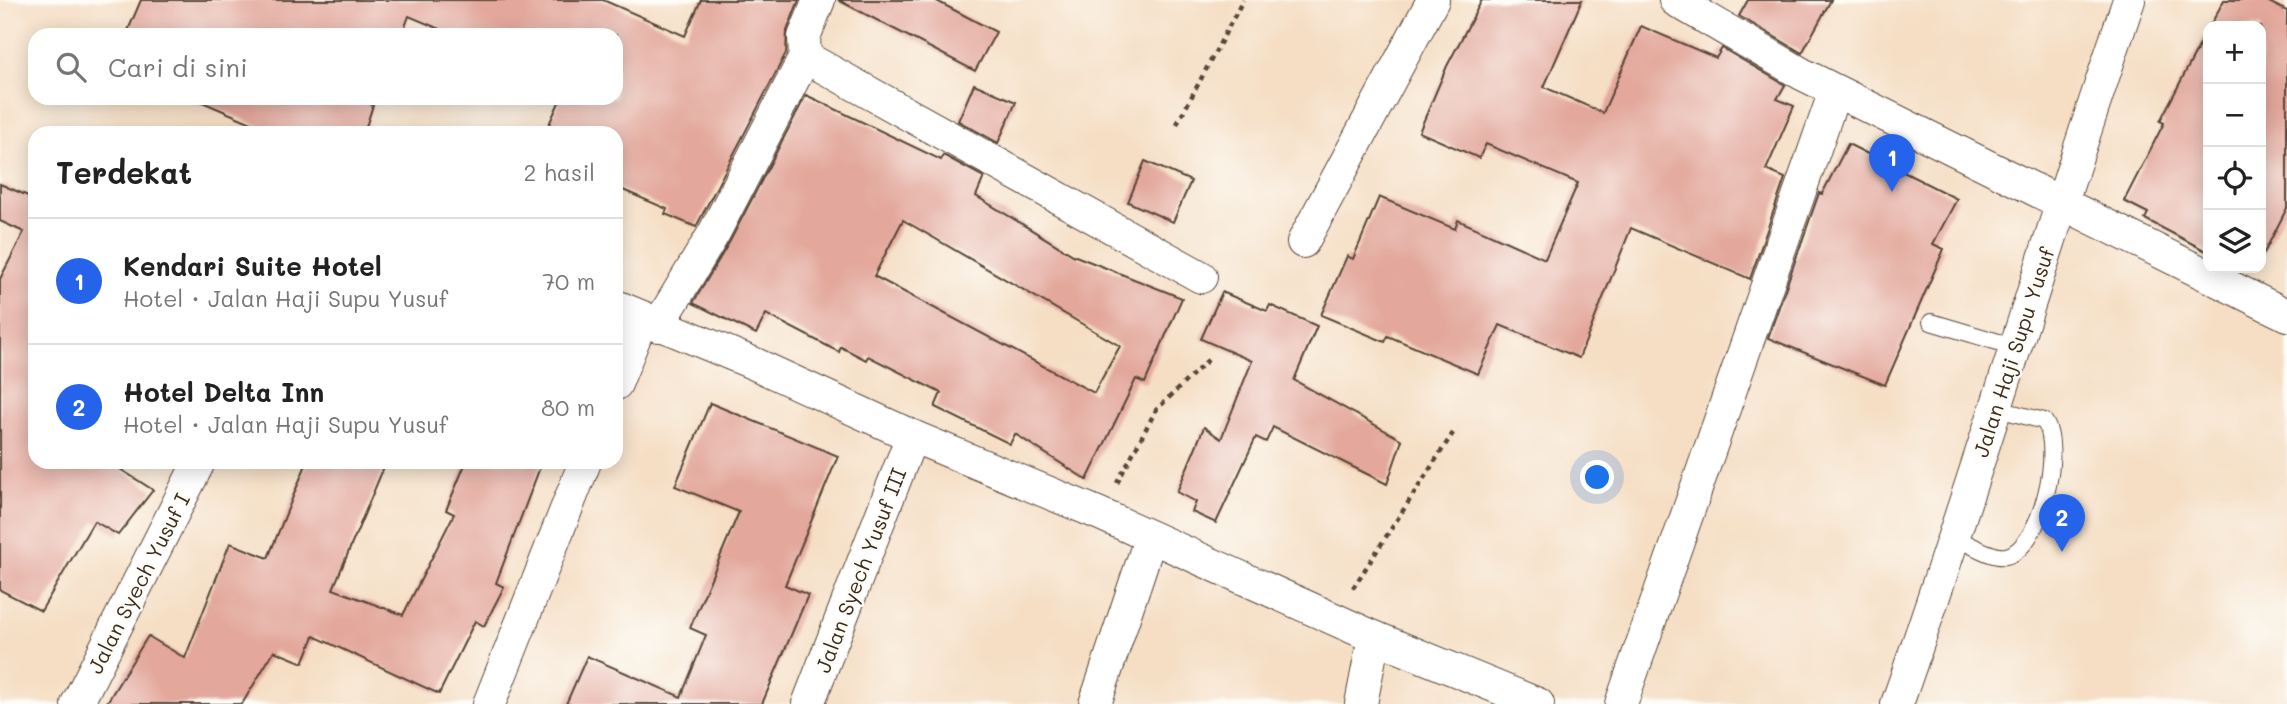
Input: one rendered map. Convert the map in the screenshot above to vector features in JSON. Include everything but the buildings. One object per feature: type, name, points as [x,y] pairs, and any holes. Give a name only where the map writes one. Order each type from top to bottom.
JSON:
[{"type":"street","points":[[623,364],[639,317],[707,247],[805,57],[804,37],[819,0]]},
{"type":"street","points":[[1303,242],[1433,0]]},
{"type":"street","points":[[1675,0],[1835,91],[2287,315]]},
{"type":"street","name":"Jalan Haji Supu Yusuf","points":[[1897,704],[1955,538],[2060,203],[2129,0]]},
{"type":"street","points":[[805,57],[1200,277]]},
{"type":"street","points":[[1621,704],[1835,91]]},
{"type":"street","points":[[639,317],[755,363],[912,436],[1100,514],[1150,539],[1374,637],[1538,704]]},
{"type":"street","name":"Jalan Syech Yusuf III","points":[[808,704],[912,436]]},
{"type":"street","name":"Jalan Syech Yusuf I","points":[[77,704],[195,469]]},
{"type":"street","points":[[489,704],[582,469]]},
{"type":"street","points":[[1095,704],[1150,539]]},
{"type":"street","points":[[1361,704],[1374,637]]},
{"type":"lane","points":[[1931,322],[2015,347]]},
{"type":"lane","points":[[1955,538],[2001,557],[2010,556],[2025,544],[2040,514],[2054,450],[2048,426],[2044,421],[1994,408]]},
{"type":"path","points":[[1177,124],[1243,0]]},
{"type":"path","points":[[1100,514],[1156,410],[1209,359]]},
{"type":"path","points":[[1334,618],[1453,433]]},
{"type":"place","name":"Kendari Suite Hotel","points":[[1892,192]]},
{"type":"place","name":"Hotel Delta Inn","points":[[2062,552]]}]
